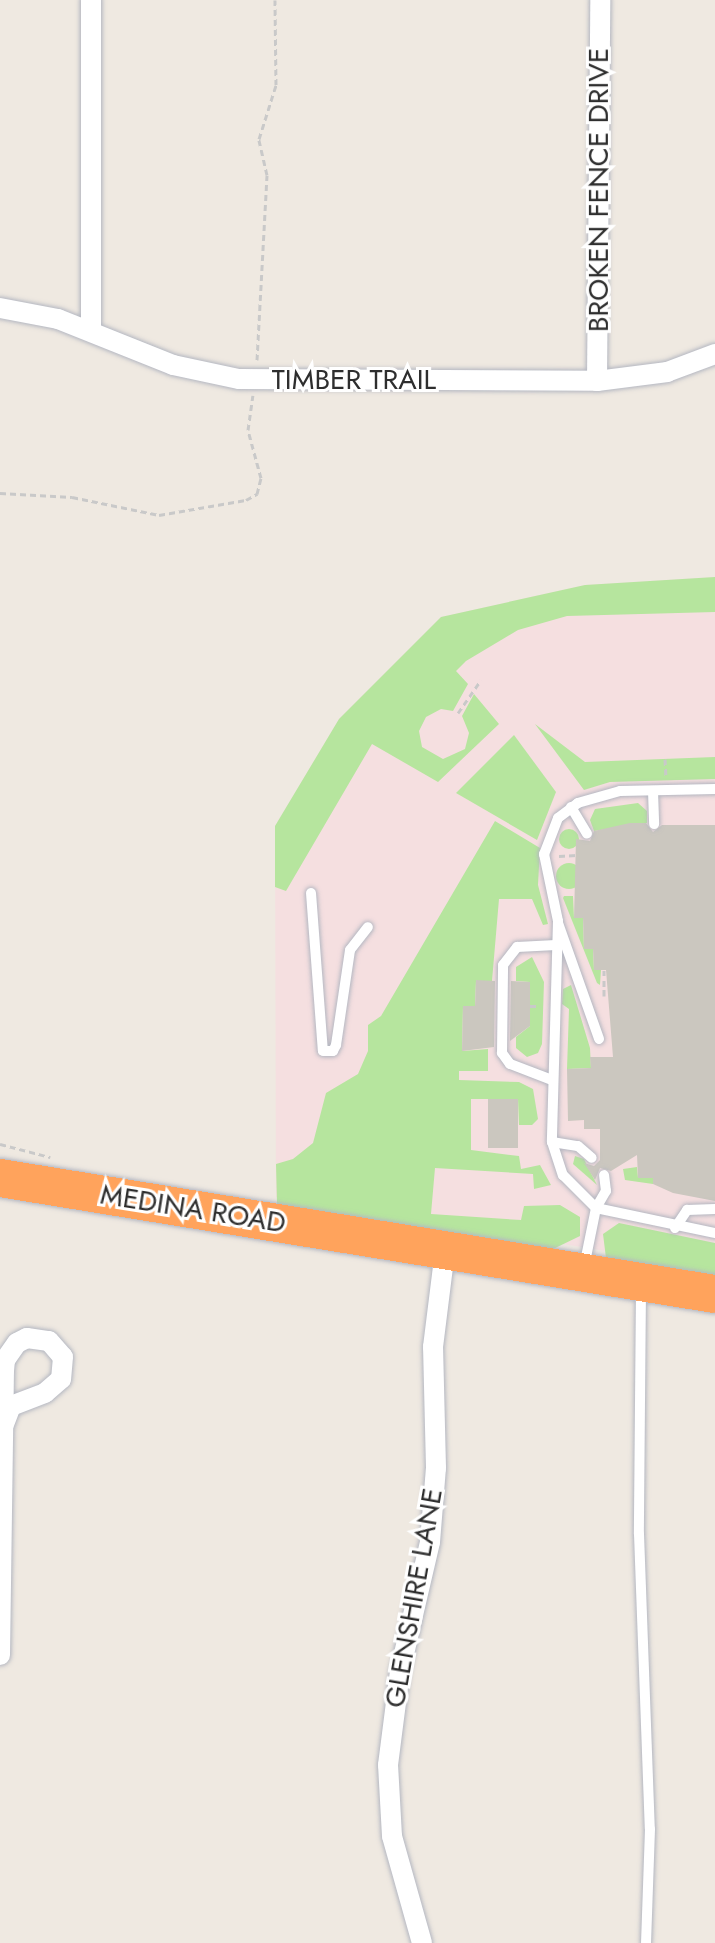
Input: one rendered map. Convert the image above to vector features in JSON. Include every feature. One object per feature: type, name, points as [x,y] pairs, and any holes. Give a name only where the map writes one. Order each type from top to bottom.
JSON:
[{"type":"highway","name":"MEDINA ROAD","points":[[0,1178],[715,1294]]},
{"type":"street","points":[[91,0],[91,331]]},
{"type":"street","name":"BROKEN FENCE DRIVE","points":[[597,381],[600,0]]},
{"type":"street","name":"TIMBER TRAIL","points":[[0,308],[91,331],[173,365],[255,380],[597,381],[667,372],[715,354]]},
{"type":"street","name":"GLENSHIRE LANE","points":[[422,1943],[392,1836],[388,1765],[400,1671],[430,1542],[436,1468],[433,1347],[445,1250]]},
{"type":"street","points":[[0,1655],[3,1427]]},
{"type":"lane","points":[[599,1039],[558,921],[544,854],[558,818],[571,807],[601,795],[715,789]]},
{"type":"lane","points":[[653,791],[654,824]]},
{"type":"lane","points":[[571,807],[587,834]]},
{"type":"lane","points":[[311,893],[323,1051],[333,1051],[336,1045],[350,950],[368,927]]},
{"type":"lane","points":[[558,921],[552,1142],[563,1175],[596,1208],[675,1228],[715,1233]]},
{"type":"lane","points":[[552,1080],[510,1064],[502,1053],[503,965],[517,947],[556,945]]},
{"type":"lane","points":[[552,1142],[578,1146],[592,1158]]},
{"type":"lane","points":[[583,1272],[596,1208],[606,1191],[604,1175]]},
{"type":"lane","points":[[675,1228],[687,1210],[715,1209]]},
{"type":"lane","points":[[642,1282],[637,1323],[649,1772],[646,1943]]},
{"type":"path","points":[[0,493],[72,497],[159,515],[246,500],[257,494],[261,478],[248,430],[255,380],[267,175],[259,139],[276,85],[271,29],[275,0]]},
{"type":"path","points":[[458,713],[481,680]]},
{"type":"path","points":[[665,759],[666,781]]},
{"type":"path","points":[[559,856],[577,855]]},
{"type":"path","points":[[604,970],[604,996]]},
{"type":"path","points":[[596,986],[604,986]]},
{"type":"shaded area","points":[[715,577],[715,1269],[276,1197],[275,826],[339,719],[441,617],[585,585]]},
{"type":"green space","points":[[715,577],[715,612],[567,616],[518,630],[466,661],[456,671],[468,684],[453,711],[441,709],[426,717],[419,731],[422,747],[443,759],[465,749],[469,733],[462,716],[474,694],[499,724],[438,782],[372,744],[286,891],[275,887],[275,826],[339,719],[441,617],[585,585]]},
{"type":"green space","points":[[535,724],[585,762],[715,757],[715,779],[610,782],[584,790]]},
{"type":"green space","points":[[514,735],[556,792],[537,840],[456,793]]},
{"type":"green space","points":[[638,803],[647,811],[647,823],[594,831],[590,820],[595,809]]},
{"type":"green space","points":[[495,821],[540,848],[538,885],[548,924],[543,925],[532,899],[499,899],[492,981],[476,981],[475,1006],[463,1007],[462,1051],[488,1049],[488,1071],[459,1071],[459,1080],[519,1082],[533,1089],[538,1119],[532,1125],[519,1125],[518,1099],[471,1099],[471,1150],[519,1156],[521,1169],[540,1165],[551,1185],[534,1189],[533,1174],[435,1168],[431,1214],[521,1220],[524,1206],[560,1205],[580,1217],[580,1236],[547,1252],[277,1205],[276,1164],[293,1159],[313,1143],[326,1093],[358,1074],[368,1051],[368,1025],[381,1016]]},
{"type":"green space","points":[[565,829],[573,829],[579,839],[573,849],[565,849],[559,843],[559,835]]},
{"type":"green space","points":[[569,863],[578,867],[582,876],[578,885],[569,889],[560,885],[556,876],[560,867]]},
{"type":"green space","points":[[573,896],[574,918],[583,918],[584,949],[593,949],[594,970],[601,970],[600,985],[597,983],[563,898]]},
{"type":"green space","points":[[532,957],[544,982],[542,1044],[538,1053],[527,1057],[516,1048],[516,1037],[530,1026],[530,982],[516,981],[516,967]]},
{"type":"green space","points":[[571,985],[590,1048],[591,1068],[567,1069],[569,1009],[562,1004],[563,989]]},
{"type":"green space","points":[[575,1156],[584,1159],[597,1185],[573,1164]]},
{"type":"green space","points":[[637,1167],[638,1178],[653,1178],[653,1184],[625,1180],[623,1169]]},
{"type":"green space","points":[[619,1223],[715,1243],[715,1280],[606,1258],[603,1234]]},
{"type":"building","points":[[630,823],[646,823],[653,832],[662,825],[715,825],[715,1201],[673,1193],[653,1184],[653,1178],[638,1178],[637,1155],[611,1171],[600,1168],[595,1180],[584,1163],[594,1166],[600,1160],[600,1129],[584,1129],[584,1120],[568,1121],[567,1069],[591,1068],[590,1057],[613,1057],[606,970],[594,970],[593,949],[584,949],[583,918],[574,918],[576,839],[590,841],[594,831]]},
{"type":"building","points":[[476,980],[495,981],[494,1047],[462,1051],[463,1006],[475,1006]]},
{"type":"building","points":[[511,981],[530,982],[530,1026],[510,1041]]},
{"type":"building","points":[[488,1099],[518,1099],[518,1148],[488,1148]]}]
